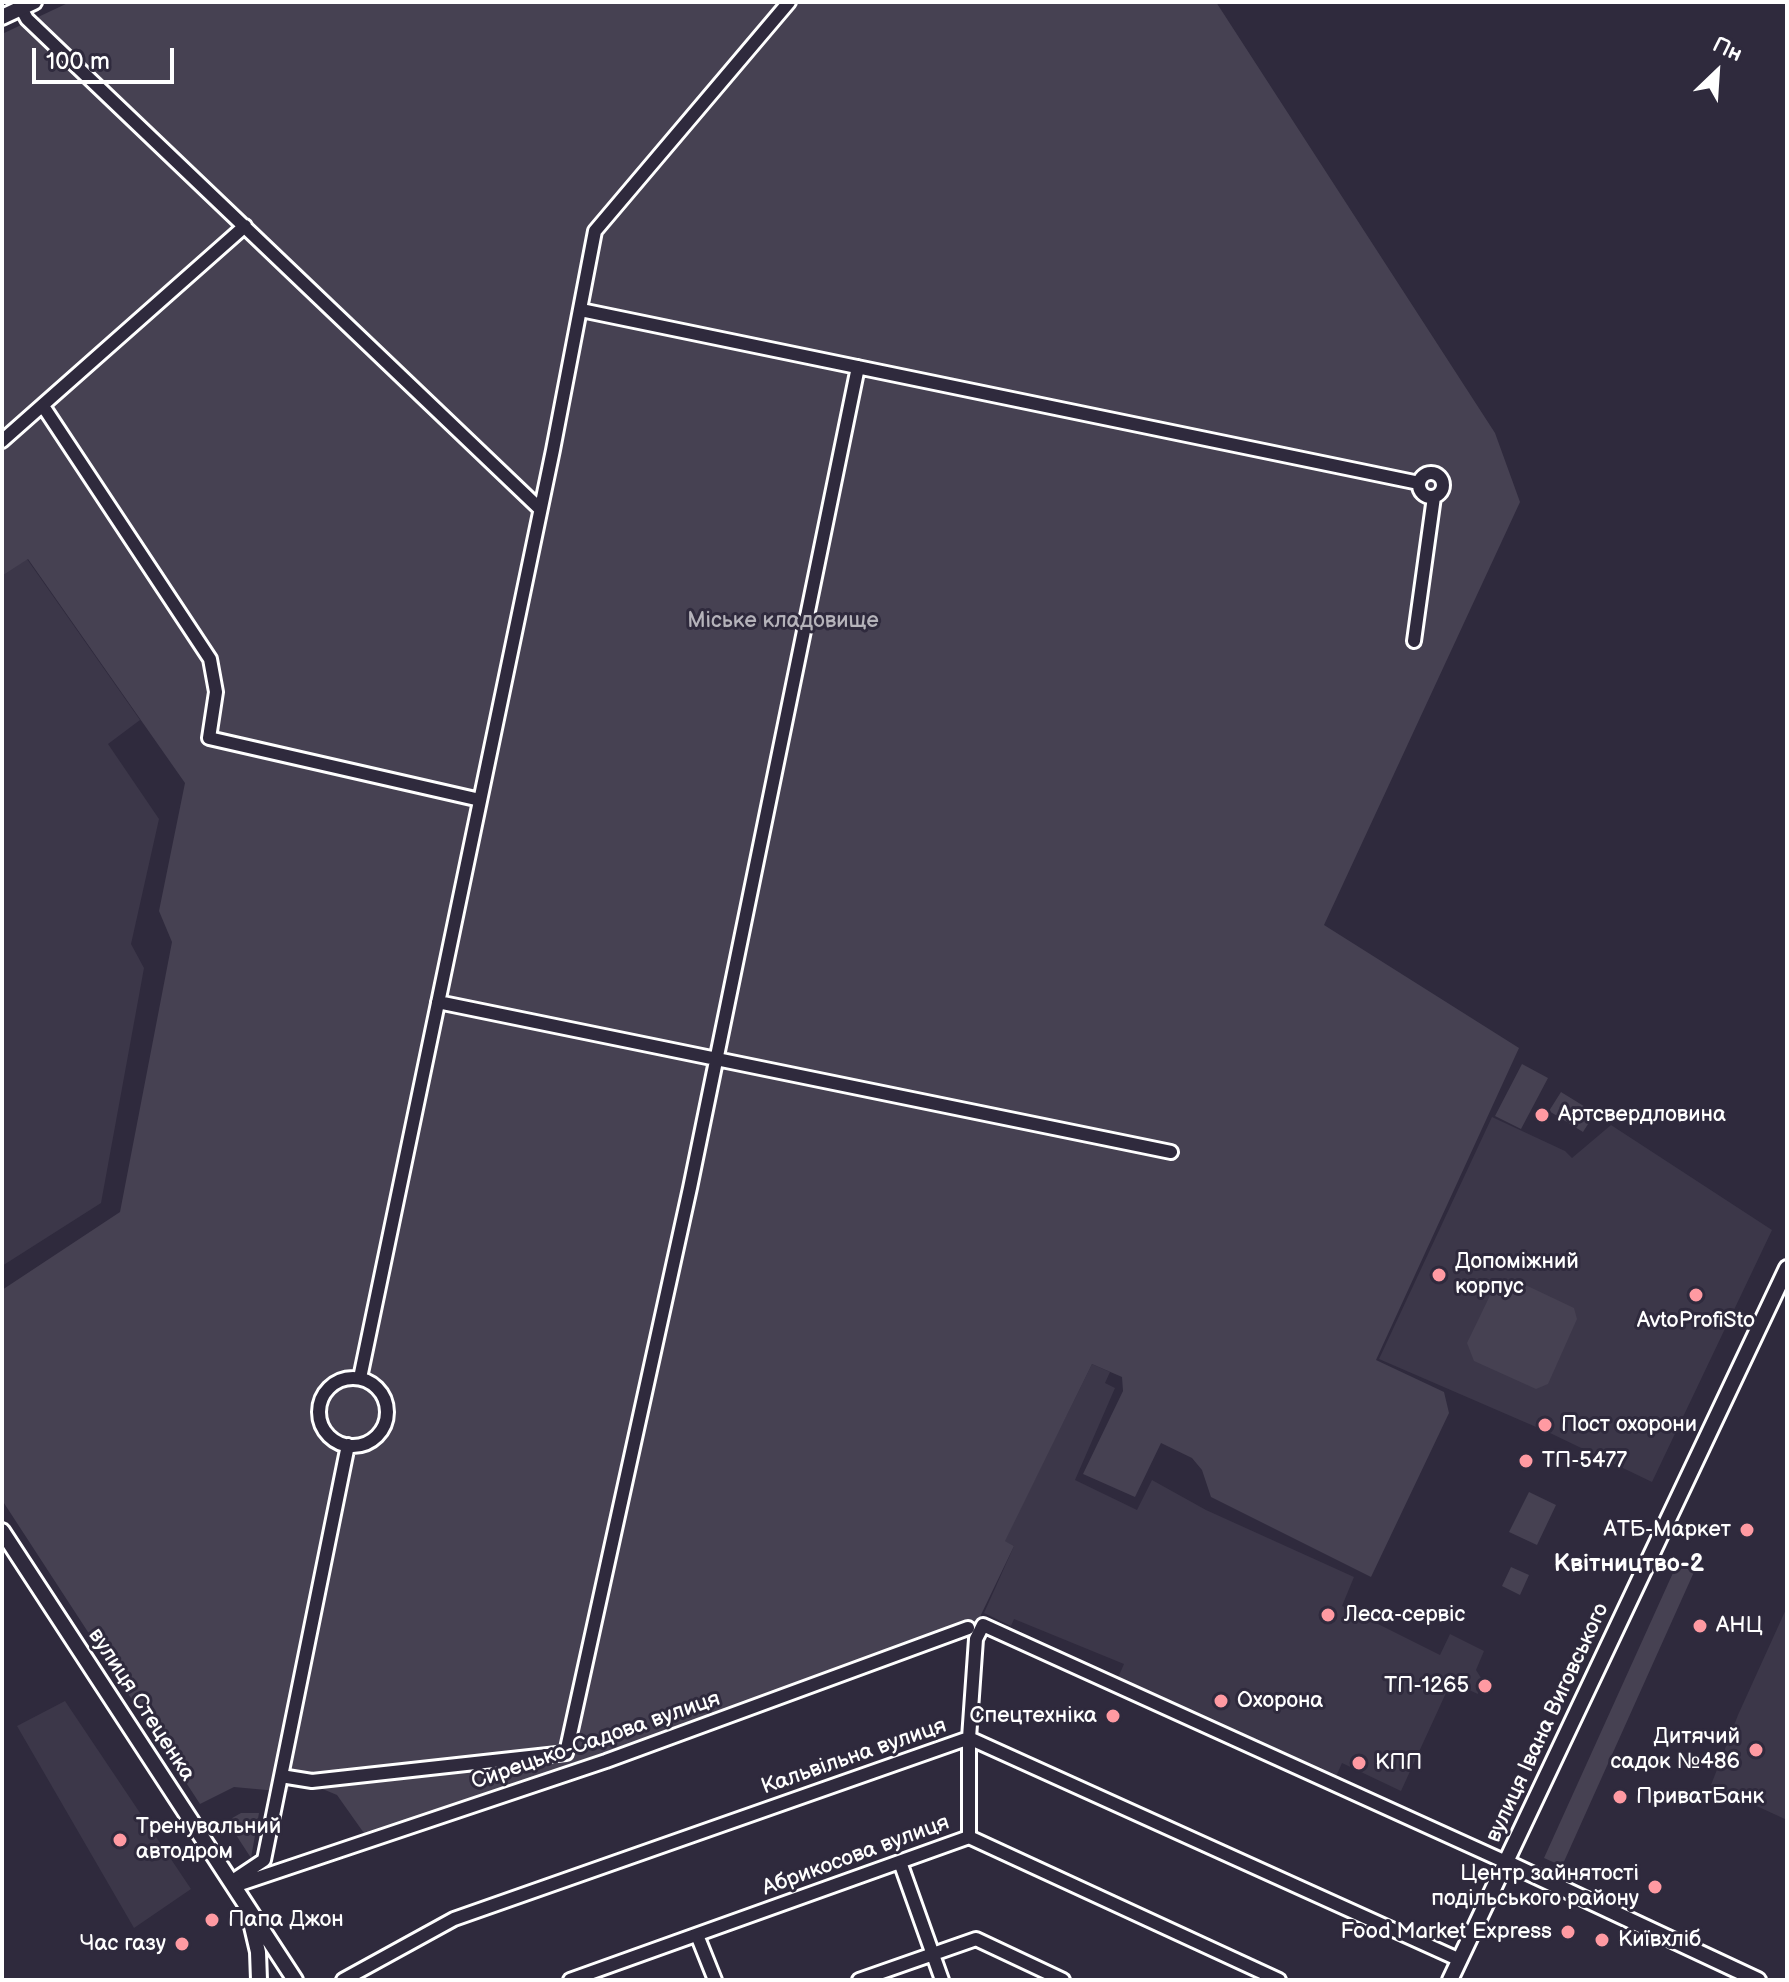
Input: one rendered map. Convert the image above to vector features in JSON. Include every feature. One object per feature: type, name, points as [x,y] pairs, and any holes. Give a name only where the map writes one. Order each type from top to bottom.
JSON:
[{"type":"main road","points":[[2,17],[21,6]]},
{"type":"main road","name":"вулиця Івана Виговського","points":[[1450,1980],[1787,1268]]},
{"type":"main road","name":"вулиця Стеценка","points":[[2,1531],[295,1980]]},
{"type":"main road","points":[[1508,1863],[1758,1980]]},
{"type":"main road","name":"вулиця Стеценка","points":[[245,1902],[258,1952],[259,1980]]},
{"type":"street","points":[[360,1378],[595,231],[789,2]]},
{"type":"street","points":[[21,6],[29,21],[540,509]]},
{"type":"street","points":[[2,441],[245,226]]},
{"type":"street","points":[[581,310],[1419,483]]},
{"type":"street","points":[[281,1776],[312,1781],[566,1753],[716,1057],[858,367]]},
{"type":"street","points":[[43,406],[210,659],[216,692],[209,738],[480,800]]},
{"type":"street","points":[[1414,641],[1434,497],[1444,486],[1438,475],[1426,473],[1419,483]]},
{"type":"street","points":[[1419,483],[1423,494],[1434,497]]},
{"type":"street","points":[[438,1002],[1171,1152]]},
{"type":"street","points":[[348,1378],[360,1378],[379,1390],[385,1399],[386,1420],[382,1429],[368,1442],[348,1445],[331,1437],[324,1429],[320,1409],[329,1388],[348,1378]]},
{"type":"street","points":[[233,1884],[264,1860],[348,1445]]},
{"type":"street","points":[[969,1837],[969,1738],[976,1639],[983,1625],[1508,1863]]},
{"type":"street","name":"Сирецько-Садова вулиця","points":[[233,1884],[606,1761],[968,1628]]},
{"type":"street","name":"Кальвільна вулиця","points":[[343,1980],[454,1919],[969,1738],[1460,1960]]},
{"type":"street","name":"Абрикосова вулиця","points":[[570,1980],[969,1837],[1279,1980]]},
{"type":"street","points":[[900,1862],[942,1980]]},
{"type":"street","points":[[697,1935],[715,1980]]},
{"type":"street","points":[[859,1980],[976,1939],[1063,1980]]},
{"type":"shaded area","points":[[27,559],[140,720],[108,744],[159,819],[131,944],[144,968],[101,1203],[2,1266],[2,576]]},
{"type":"shaded area","points":[[1492,1117],[1565,1151],[1572,1158],[1611,1125],[1772,1230],[1652,1482],[1550,1433],[1379,1359]]},
{"type":"shaded area","points":[[1092,1364],[1110,1372],[1105,1383],[1115,1388],[1075,1480],[1137,1510],[1152,1480],[1206,1510],[1354,1577],[1342,1606],[1440,1655],[1450,1634],[1484,1651],[1476,1670],[1483,1681],[1478,1694],[1451,1682],[1401,1791],[1342,1763],[1335,1779],[1117,1680],[1124,1664],[1014,1619],[1011,1626],[984,1613],[1014,1546],[1004,1541]]},
{"type":"shaded area","name":"Дитячий садок №486","points":[[1787,1607],[1787,1820],[1711,1785],[1738,1715]]},
{"type":"shaded area","name":"Тренувальний автодром","points":[[65,1701],[191,1889],[134,1928],[17,1726]]},
{"type":"green space","name":"Міське кладовище","points":[[70,2],[1216,2],[1495,433],[1520,502],[1324,925],[1519,1048],[1376,1360],[1444,1392],[1449,1413],[1371,1577],[1211,1497],[1202,1470],[1192,1458],[1161,1443],[1135,1497],[1083,1474],[1123,1391],[1122,1377],[1092,1364],[1005,1541],[1014,1546],[978,1621],[366,1836],[337,1795],[313,1785],[290,1783],[288,1792],[234,1787],[200,1804],[2,1500],[2,1290],[120,1212],[172,942],[159,911],[185,783],[28,559],[2,576],[2,34]]},
{"type":"green space","points":[[1522,1064],[1548,1078],[1521,1129],[1495,1116]]},
{"type":"green space","points":[[1561,1092],[1595,1113],[1583,1132],[1549,1111]]},
{"type":"green space","points":[[1515,1280],[1574,1308],[1577,1319],[1548,1384],[1536,1389],[1474,1361],[1467,1343],[1497,1281]]},
{"type":"green space","points":[[1529,1492],[1556,1505],[1537,1545],[1509,1532]]},
{"type":"green space","points":[[1677,1564],[1694,1572],[1562,1866],[1544,1858]]},
{"type":"green space","points":[[1511,1567],[1529,1575],[1520,1595],[1502,1586]]},
{"type":"green space","points":[[241,1813],[259,1813],[251,1858],[227,1821]]},
{"type":"place","name":"Артсвердловина","points":[[1542,1115]]},
{"type":"place","name":"Допоміжний корпус","points":[[1439,1275]]},
{"type":"place","name":"AvtoProfiSto","points":[[1696,1295]]},
{"type":"place","name":"Пост охорони","points":[[1545,1425]]},
{"type":"place","name":"ТП-5477","points":[[1526,1461]]},
{"type":"place","name":"АТБ-Маркет","points":[[1747,1530]]},
{"type":"place","name":"Леса-сервіс","points":[[1328,1615]]},
{"type":"place","name":"АНЦ","points":[[1700,1626]]},
{"type":"place","name":"ТП-1265","points":[[1485,1686]]},
{"type":"place","name":"Охорона","points":[[1221,1701]]},
{"type":"place","name":"Спецтехніка","points":[[1113,1716]]},
{"type":"place","name":"Дитячий садок №486","points":[[1756,1750]]},
{"type":"place","name":"КПП","points":[[1359,1763]]},
{"type":"place","name":"ПриватБанк","points":[[1620,1797]]},
{"type":"place","name":"Тренувальний автодром","points":[[120,1840]]},
{"type":"place","name":"Центр зайнятості подільського району","points":[[1655,1887]]},
{"type":"place","name":"Папа Джон","points":[[212,1920]]},
{"type":"place","name":"Food Market Express","points":[[1568,1932]]},
{"type":"place","name":"Київхліб","points":[[1602,1940]]},
{"type":"place","name":"Час газу","points":[[182,1944]]},
{"type":"district","name":"Квітництво-2","points":[[1629,1565]]}]
